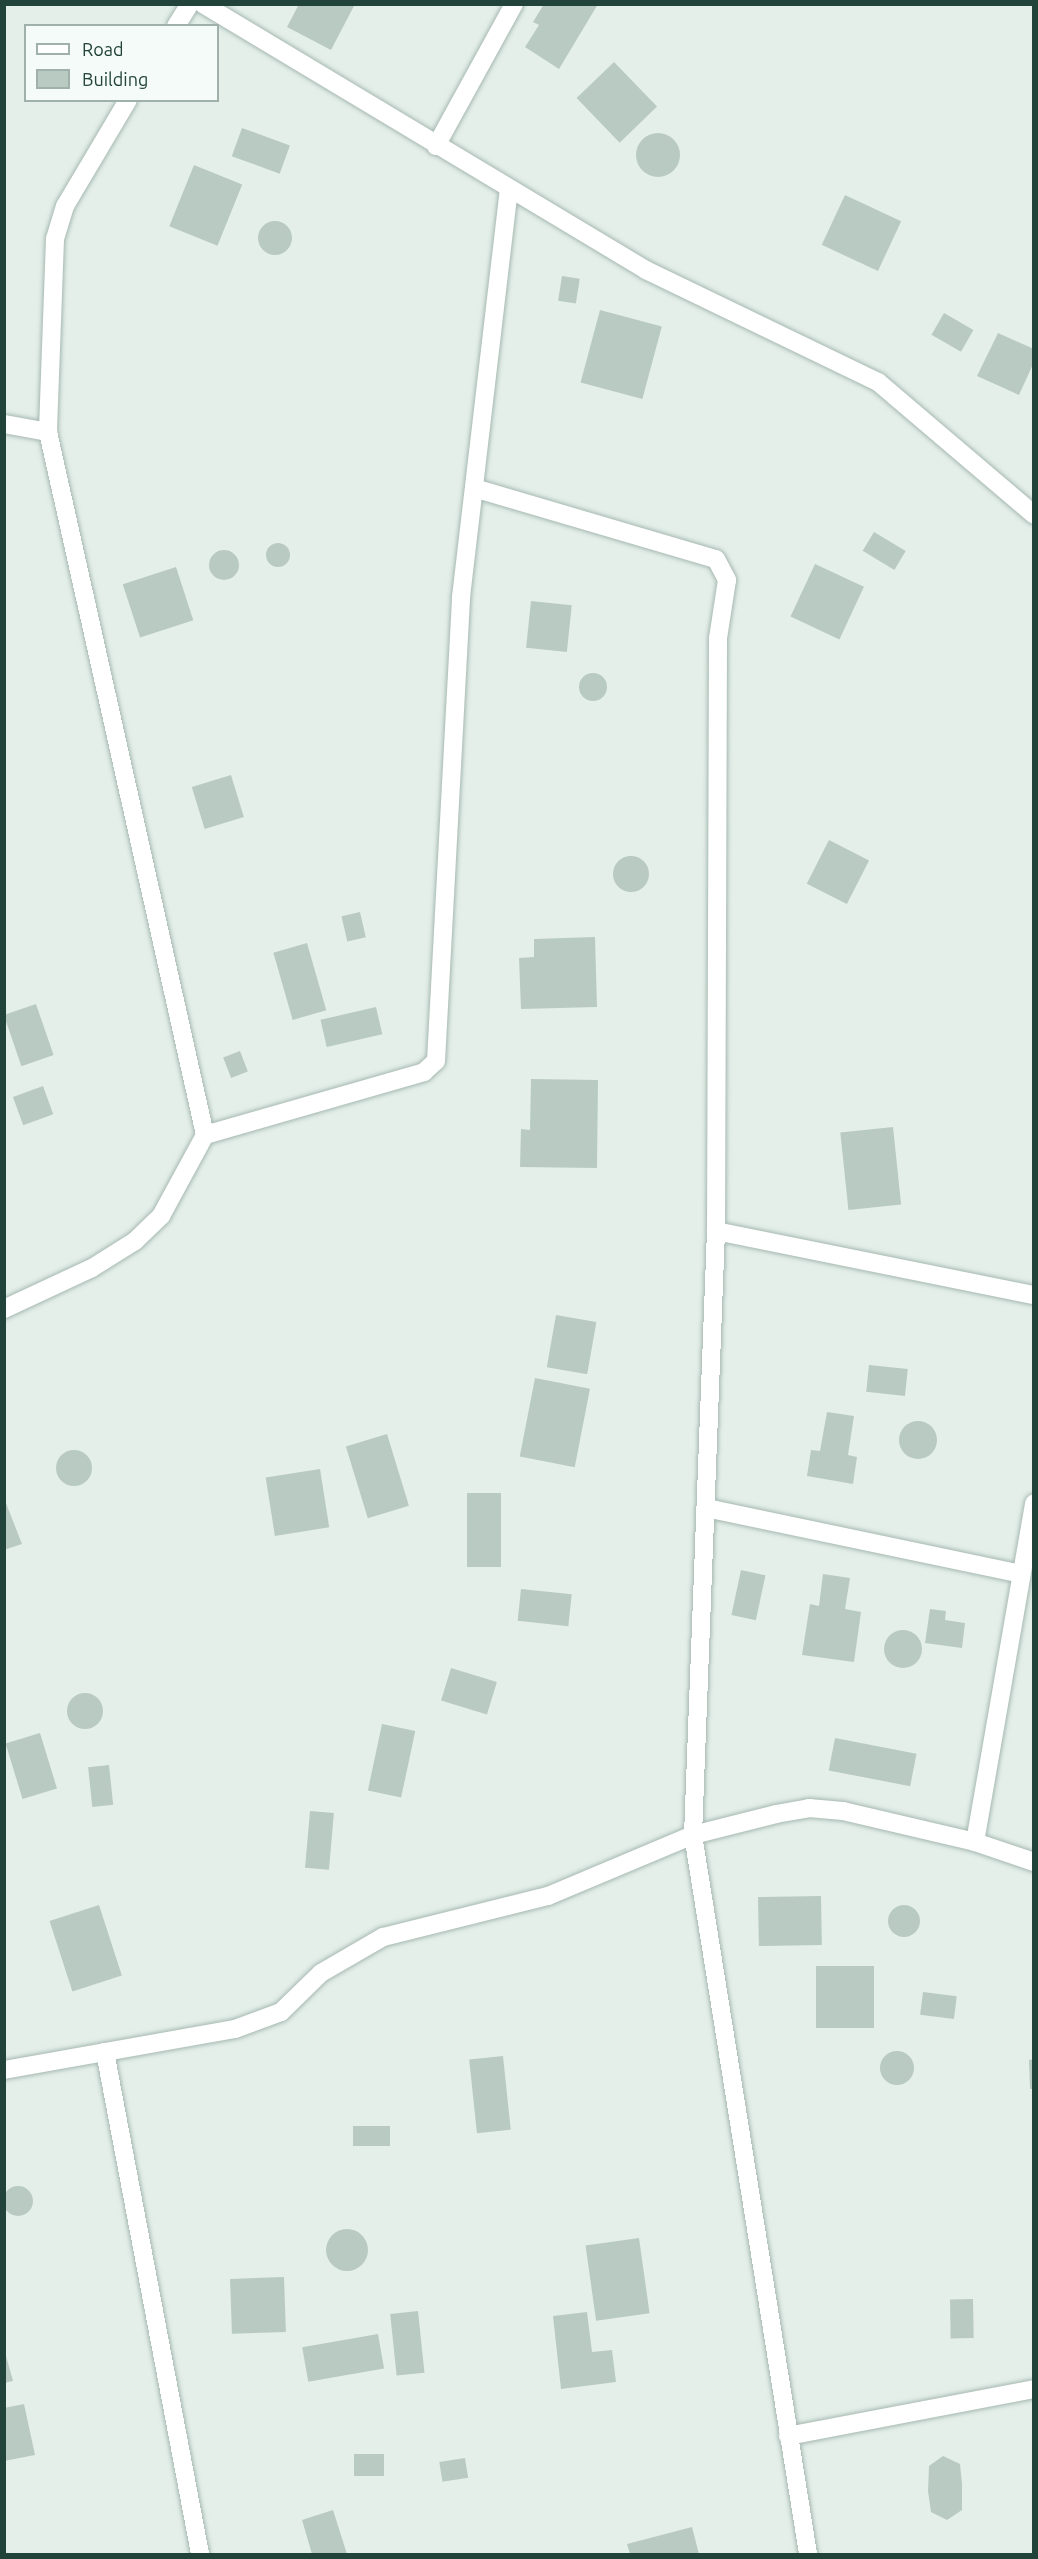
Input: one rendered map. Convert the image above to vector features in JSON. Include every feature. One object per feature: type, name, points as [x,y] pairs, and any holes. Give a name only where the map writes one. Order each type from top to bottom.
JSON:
[{"type":"street","points":[[177,24],[190,4]]},
{"type":"street","points":[[203,4],[508,190],[646,270],[878,382],[1034,515]]},
{"type":"street","points":[[436,146],[514,4]]},
{"type":"street","points":[[4,1309],[92,1268],[135,1241],[161,1216],[205,1136],[48,432],[55,239],[66,206],[127,102]]},
{"type":"street","points":[[205,1136],[424,1072],[436,1061],[461,597],[508,190]]},
{"type":"street","points":[[4,424],[48,432]]},
{"type":"street","points":[[474,488],[716,559],[724,568],[727,580],[718,638],[716,1232],[693,1835],[808,2554]]},
{"type":"street","points":[[716,1232],[1034,1295]]},
{"type":"street","points":[[975,1842],[1034,1503]]},
{"type":"street","points":[[706,1508],[1021,1574]]},
{"type":"street","points":[[4,2070],[235,2029],[281,2012],[321,1974],[383,1937],[548,1896],[693,1835],[809,1808],[975,1842],[1034,1862]]},
{"type":"street","points":[[105,2052],[200,2554]]},
{"type":"street","points":[[788,2436],[1034,2389]]},
{"type":"building","points":[[299,4],[355,4],[331,50],[287,27]]},
{"type":"building","points":[[544,4],[598,4],[559,69],[525,47],[539,25],[533,22]]},
{"type":"building","points":[[614,62],[657,107],[620,143],[577,98]]},
{"type":"building","points":[[242,128],[290,145],[280,174],[232,156]]},
{"type":"building","points":[[658,133],[673,140],[680,155],[673,170],[658,177],[643,170],[636,155],[643,140]]},
{"type":"building","points":[[194,165],[242,184],[217,246],[169,226]]},
{"type":"building","points":[[845,195],[901,221],[878,271],[822,245]]},
{"type":"building","points":[[275,221],[287,226],[292,238],[287,250],[275,255],[263,250],[258,238],[263,226]]},
{"type":"building","points":[[562,276],[580,279],[576,304],[558,301]]},
{"type":"building","points":[[600,310],[662,327],[642,399],[581,382]]},
{"type":"building","points":[[944,313],[973,330],[961,352],[932,335]]},
{"type":"building","points":[[998,333],[1034,349],[1034,362],[1019,395],[977,376]]},
{"type":"building","points":[[874,532],[906,551],[894,570],[863,551]]},
{"type":"building","points":[[278,543],[283,544],[289,550],[289,560],[283,566],[278,567],[273,566],[267,560],[266,555],[267,550],[273,544]]},
{"type":"building","points":[[224,550],[235,554],[239,565],[235,576],[224,580],[213,576],[209,565],[213,554]]},
{"type":"building","points":[[815,564],[864,587],[839,639],[790,617]]},
{"type":"building","points":[[176,567],[193,620],[140,638],[123,584]]},
{"type":"building","points":[[531,601],[572,605],[567,652],[526,648]]},
{"type":"building","points":[[593,673],[603,677],[607,687],[603,697],[593,701],[583,697],[579,687],[583,677]]},
{"type":"building","points":[[231,775],[244,817],[205,829],[192,787]]},
{"type":"building","points":[[829,840],[869,860],[847,904],[807,884]]},
{"type":"building","points":[[631,856],[644,861],[649,874],[644,887],[631,892],[618,887],[613,874],[618,861]]},
{"type":"building","points":[[360,912],[366,937],[347,942],[341,916]]},
{"type":"building","points":[[595,937],[597,1007],[521,1009],[519,958],[534,957],[534,939]]},
{"type":"building","points":[[307,943],[326,1010],[293,1020],[273,953]]},
{"type":"building","points":[[36,1004],[54,1055],[21,1066],[4,1015]]},
{"type":"building","points":[[376,1007],[382,1034],[327,1047],[320,1020]]},
{"type":"building","points":[[240,1051],[248,1072],[231,1078],[223,1057]]},
{"type":"building","points":[[531,1079],[598,1080],[597,1168],[520,1167],[521,1129],[530,1130]]},
{"type":"building","points":[[43,1086],[53,1114],[23,1125],[13,1097]]},
{"type":"building","points":[[893,1127],[901,1205],[848,1210],[840,1133]]},
{"type":"building","points":[[556,1315],[596,1322],[587,1374],[547,1367]]},
{"type":"building","points":[[869,1365],[908,1369],[905,1396],[866,1392]]},
{"type":"building","points":[[535,1378],[590,1389],[575,1467],[520,1457]]},
{"type":"building","points":[[827,1412],[854,1416],[848,1455],[857,1457],[853,1484],[807,1476],[811,1450],[820,1451]]},
{"type":"building","points":[[918,1421],[932,1426],[937,1440],[932,1454],[918,1459],[904,1454],[899,1440],[904,1426]]},
{"type":"building","points":[[387,1434],[409,1506],[368,1518],[346,1447]]},
{"type":"building","points":[[74,1450],[87,1455],[92,1468],[87,1481],[74,1486],[61,1481],[56,1468],[61,1455]]},
{"type":"building","points":[[320,1469],[329,1527],[275,1536],[266,1478]]},
{"type":"building","points":[[467,1493],[501,1493],[501,1567],[467,1567]]},
{"type":"building","points":[[4,1498],[22,1544],[4,1550]]},
{"type":"building","points":[[741,1570],[765,1575],[756,1620],[731,1615]]},
{"type":"building","points":[[823,1574],[850,1578],[845,1609],[861,1612],[854,1662],[802,1655],[810,1604],[819,1606]]},
{"type":"building","points":[[521,1589],[572,1594],[568,1626],[518,1621]]},
{"type":"building","points":[[930,1609],[946,1611],[945,1620],[965,1623],[962,1648],[925,1643]]},
{"type":"building","points":[[903,1630],[916,1636],[922,1649],[916,1662],[903,1668],[890,1662],[884,1649],[890,1636]]},
{"type":"building","points":[[451,1668],[497,1682],[487,1715],[441,1701]]},
{"type":"building","points":[[85,1693],[98,1698],[103,1711],[98,1724],[85,1729],[72,1724],[67,1711],[72,1698]]},
{"type":"building","points":[[382,1724],[415,1731],[401,1798],[368,1791]]},
{"type":"building","points":[[40,1733],[57,1788],[23,1799],[6,1744]]},
{"type":"building","points":[[835,1738],[916,1754],[910,1786],[829,1770]]},
{"type":"building","points":[[109,1765],[113,1805],[92,1807],[88,1767]]},
{"type":"building","points":[[310,1811],[334,1813],[329,1870],[305,1868]]},
{"type":"building","points":[[821,1896],[822,1945],[759,1946],[758,1897]]},
{"type":"building","points":[[99,1905],[122,1975],[72,1991],[50,1921]]},
{"type":"building","points":[[904,1905],[916,1909],[920,1921],[916,1933],[904,1937],[892,1933],[888,1921],[892,1909]]},
{"type":"building","points":[[816,1966],[874,1966],[874,2028],[816,2028]]},
{"type":"building","points":[[923,1992],[957,1996],[954,2019],[920,2015]]},
{"type":"building","points":[[897,2051],[909,2056],[914,2068],[909,2080],[897,2085],[885,2080],[880,2068],[885,2056]]},
{"type":"building","points":[[503,2056],[511,2130],[477,2133],[469,2060]]},
{"type":"building","points":[[1034,2059],[1034,2089],[1030,2089],[1029,2060]]},
{"type":"building","points":[[353,2126],[390,2126],[390,2146],[353,2146]]},
{"type":"building","points":[[18,2186],[29,2190],[33,2201],[29,2212],[18,2216],[7,2212],[3,2201],[7,2190]]},
{"type":"building","points":[[347,2229],[362,2235],[368,2250],[362,2265],[347,2271],[332,2265],[326,2250],[332,2235]]},
{"type":"building","points":[[639,2238],[650,2313],[596,2321],[586,2246]]},
{"type":"building","points":[[284,2277],[286,2332],[232,2334],[230,2279]]},
{"type":"building","points":[[950,2299],[973,2299],[974,2338],[951,2338]]},
{"type":"building","points":[[418,2311],[424,2373],[397,2376],[390,2314]]},
{"type":"building","points":[[587,2312],[592,2352],[612,2350],[616,2382],[561,2389],[553,2316]]},
{"type":"building","points":[[378,2334],[384,2368],[308,2382],[302,2347]]},
{"type":"building","points":[[4,2349],[13,2381],[4,2383]]},
{"type":"building","points":[[24,2404],[35,2455],[4,2461],[4,2408]]},
{"type":"building","points":[[354,2454],[384,2454],[384,2476],[354,2476]]},
{"type":"building","points":[[943,2456],[960,2464],[962,2484],[962,2510],[947,2520],[931,2512],[928,2491],[929,2466]]},
{"type":"building","points":[[465,2458],[468,2478],[442,2482],[439,2462]]},
{"type":"building","points":[[333,2510],[347,2554],[312,2554],[302,2520]]},
{"type":"building","points":[[692,2527],[699,2554],[630,2554],[627,2544]]}]
